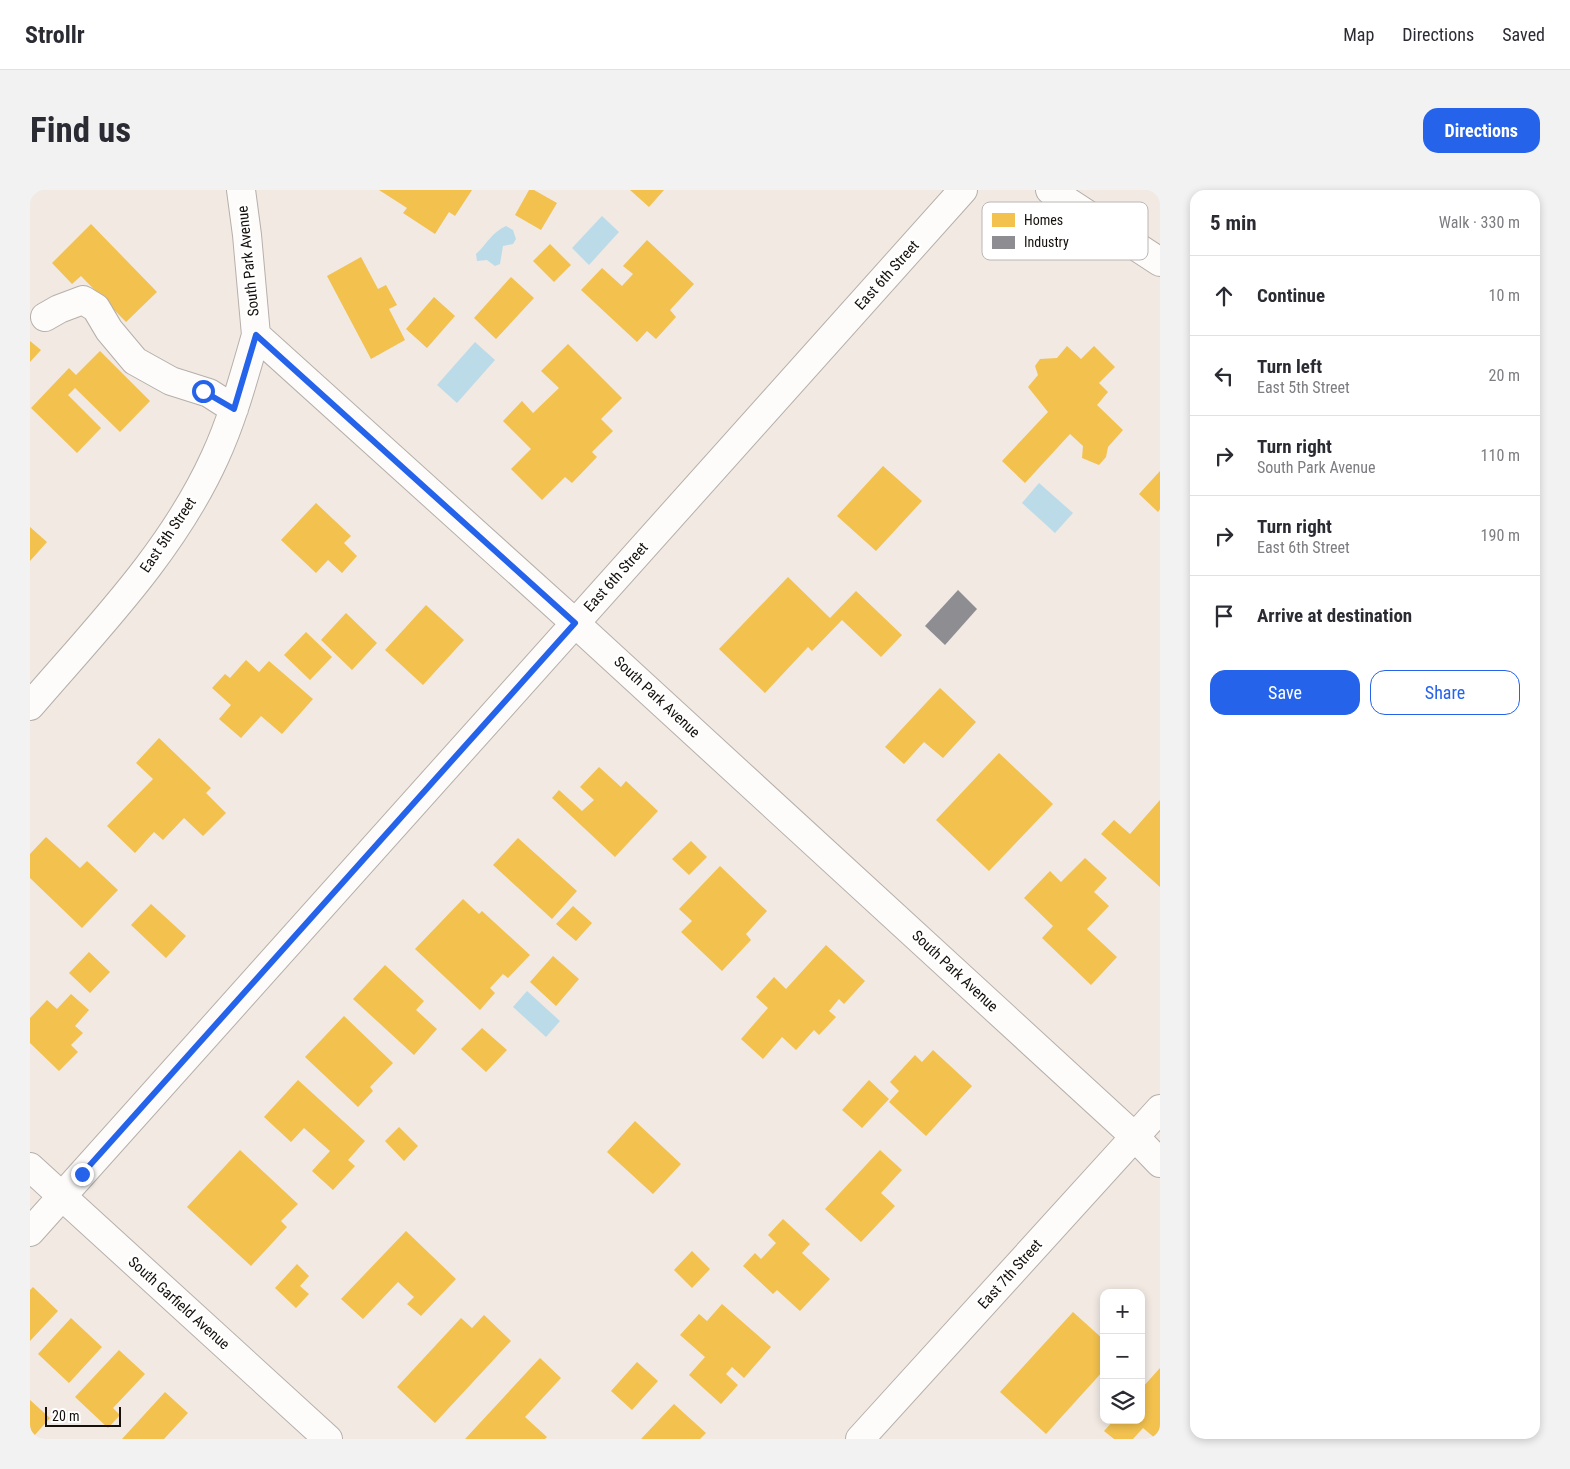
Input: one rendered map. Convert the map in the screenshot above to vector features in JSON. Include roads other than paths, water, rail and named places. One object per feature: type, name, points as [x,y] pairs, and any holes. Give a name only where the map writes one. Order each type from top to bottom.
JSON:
[{"type":"street","name":"South Park Avenue","points":[[241,190],[248,235],[256,335],[575,623],[1135,1137],[1160,1163]]},
{"type":"street","name":"East 6th Street","points":[[30,1232],[963,190]]},
{"type":"street","points":[[1050,190],[1068,202]]},
{"type":"street","points":[[1148,254],[1160,262]]},
{"type":"street","points":[[45,317],[59,309],[83,300],[96,308],[109,330],[135,361],[171,381],[209,393],[234,409]]},
{"type":"street","name":"East 5th Street","points":[[30,706],[160,551],[193,500],[215,457],[234,409],[256,335]]},
{"type":"street","name":"East 7th Street","points":[[860,1439],[1160,1109]]},
{"type":"street","name":"South Garfield Avenue","points":[[30,1167],[328,1439]]},
{"type":"water","points":[[602,216],[619,232],[589,265],[572,248]]},
{"type":"water","points":[[506,226],[513,230],[516,239],[513,244],[503,246],[500,264],[495,266],[487,260],[477,261],[476,254],[493,235]]},
{"type":"water","points":[[475,342],[495,360],[457,403],[437,385]]},
{"type":"water","points":[[1039,483],[1073,513],[1055,533],[1022,503]]},
{"type":"water","points":[[527,991],[560,1021],[546,1037],[513,1007]]}]
